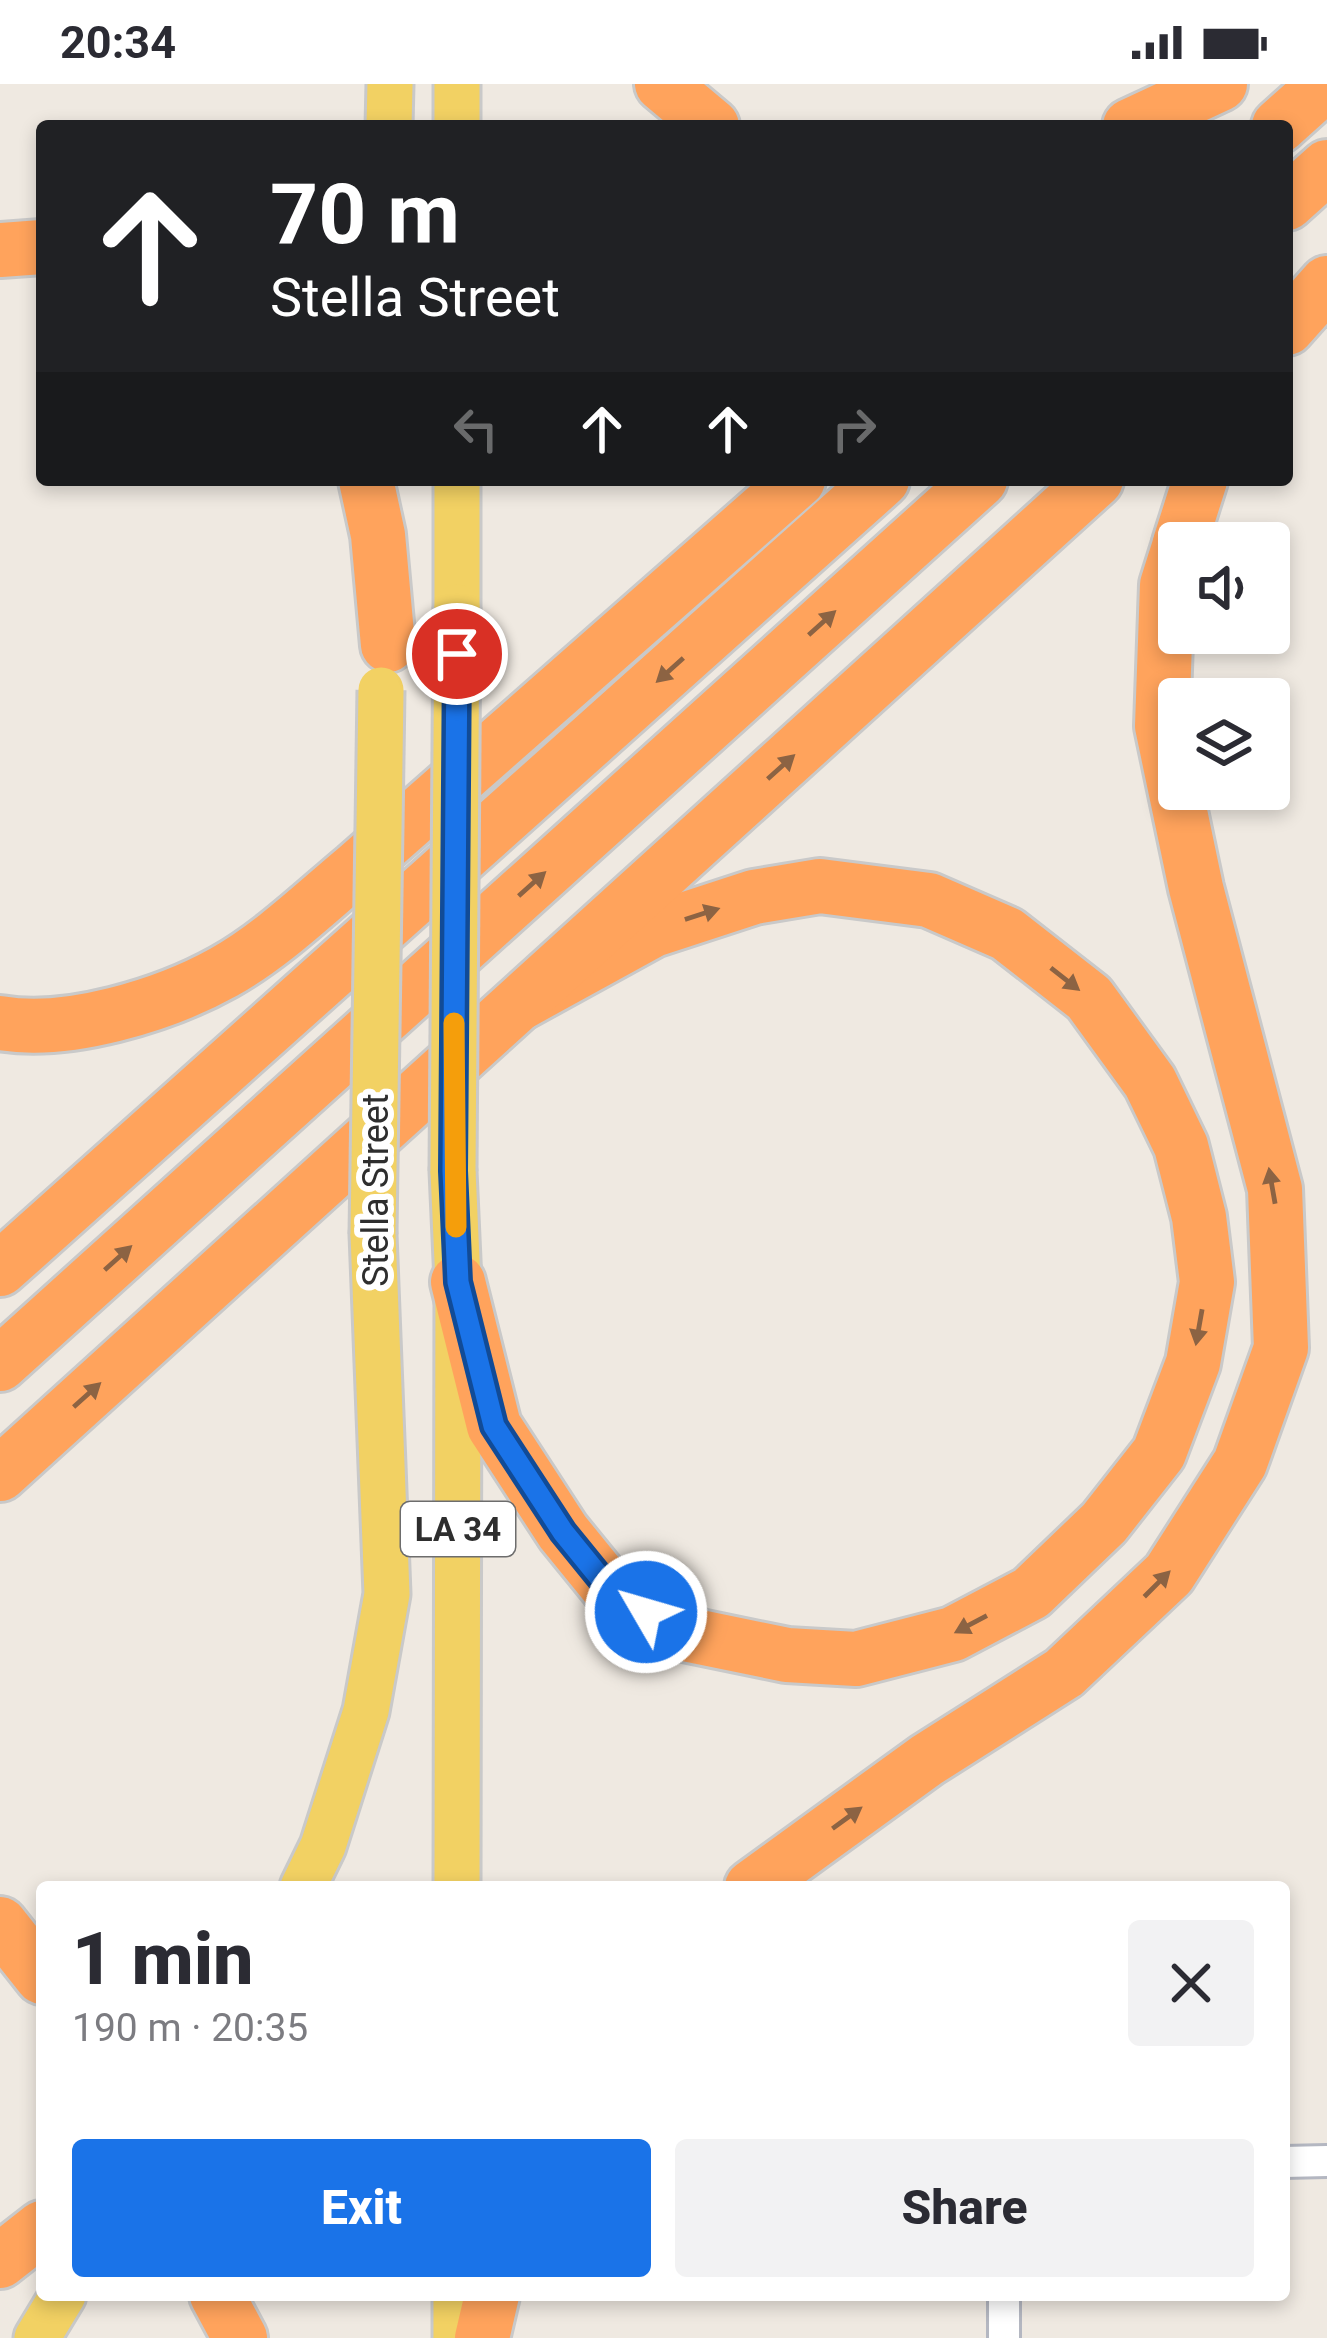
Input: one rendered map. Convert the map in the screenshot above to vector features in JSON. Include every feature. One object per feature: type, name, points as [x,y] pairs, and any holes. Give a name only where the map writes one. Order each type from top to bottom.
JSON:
[{"type":"highway","points":[[662,84],[705,120]]},
{"type":"highway","points":[[1143,120],[1220,84]]},
{"type":"highway","points":[[1195,120],[1235,84]]},
{"type":"highway","points":[[1286,120],[1326,84]]},
{"type":"highway","points":[[1293,198],[1327,167]]},
{"type":"highway","points":[[0,250],[36,247]]},
{"type":"highway","points":[[1293,302],[1327,271]]},
{"type":"highway","points":[[1293,321],[1327,283]]},
{"type":"highway","points":[[367,486],[378,535],[385,667]]},
{"type":"highway","points":[[0,1023],[77,1024],[223,973],[283,931],[356,869],[791,486]]},
{"type":"highway","points":[[0,1269],[875,486]]},
{"type":"highway","points":[[0,1364],[973,486]]},
{"type":"highway","points":[[0,1474],[1089,486]]},
{"type":"highway","points":[[1187,522],[1198,486]]},
{"type":"highway","points":[[760,1881],[927,1760],[1064,1673],[1169,1574],[1240,1463],[1281,1348],[1275,1189],[1196,888],[1162,726],[1165,654]]},
{"type":"highway","points":[[458,1282],[494,1426],[563,1532],[611,1591],[680,1633],[787,1655],[856,1658],[914,1644],[952,1634],[1031,1593],[1104,1523],[1159,1453],[1193,1363],[1207,1282],[1199,1217],[1181,1146],[1150,1082],[1089,998],[1007,934],[929,900],[820,886],[754,897],[652,930],[522,1002]]},
{"type":"highway","points":[[0,1924],[36,1969]]},
{"type":"highway","points":[[0,2260],[36,2233]]},
{"type":"highway","points":[[482,2338],[491,2301]]},
{"type":"main road","points":[[389,120],[390,84]]},
{"type":"main road","points":[[457,84],[457,120]]},
{"type":"main road","name":"Stella Street","points":[[306,1881],[323,1846],[367,1711],[387,1594],[374,1234],[388,486]]},
{"type":"main road","name":"LA 34","points":[[457,486],[453,1171],[458,1282],[457,1881]]},
{"type":"main road","points":[[37,2338],[59,2301]]},
{"type":"main road","points":[[456,2301],[456,2338]]},
{"type":"street","points":[[1290,2162],[1327,2161]]},
{"type":"street","points":[[1004,2301],[1004,2338]]},
{"type":"slow traffic","points":[[454,1023],[456,1227]]},
{"type":"route","points":[[457,654],[453,1171],[458,1282],[494,1426],[563,1532],[611,1591],[646,1612]]}]
